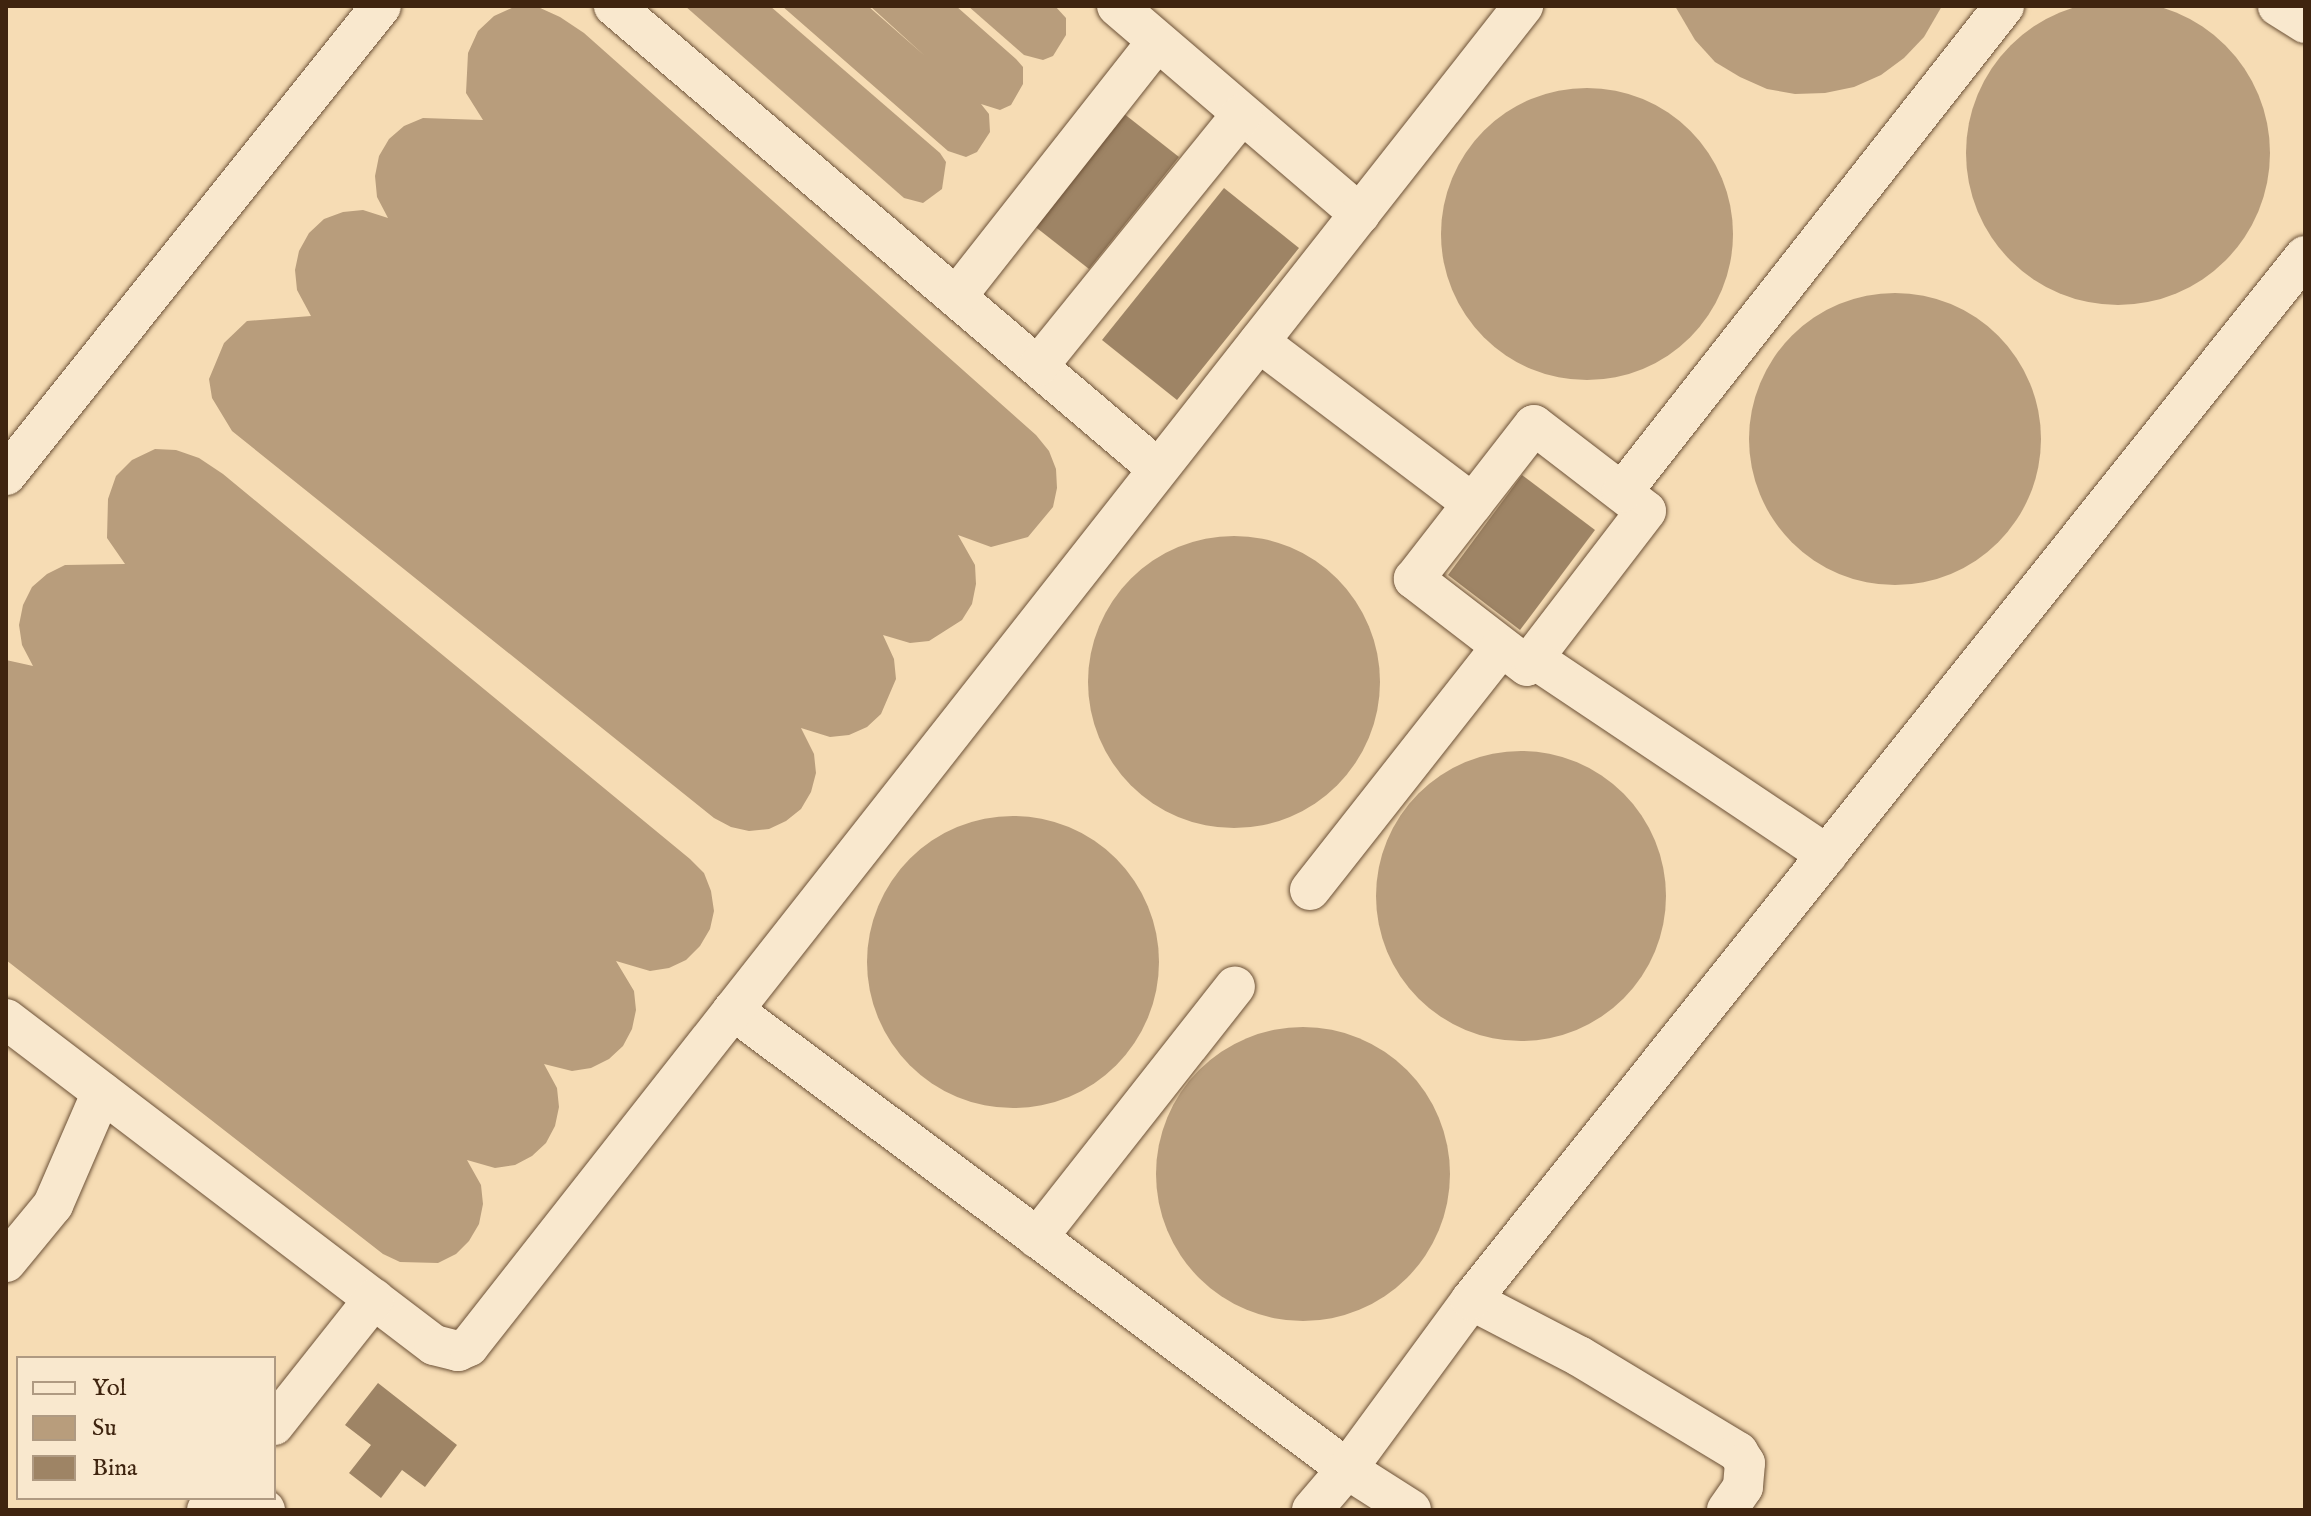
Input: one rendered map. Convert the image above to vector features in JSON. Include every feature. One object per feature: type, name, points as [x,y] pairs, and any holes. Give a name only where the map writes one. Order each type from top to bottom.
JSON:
[{"type":"lane","points":[[6,475],[381,6]]},
{"type":"lane","points":[[614,6],[1158,469]]},
{"type":"lane","points":[[1117,6],[1360,214]]},
{"type":"lane","points":[[6,1019],[434,1345],[458,1351],[469,1346],[1523,6]]},
{"type":"lane","points":[[1622,492],[2004,6]]},
{"type":"lane","points":[[2278,6],[2305,23]]},
{"type":"lane","points":[[956,297],[1157,42]]},
{"type":"lane","points":[[1038,366],[1242,114]]},
{"type":"lane","points":[[1312,1510],[1347,1469],[1471,1300],[2305,256]]},
{"type":"lane","points":[[1259,342],[1473,504]]},
{"type":"lane","points":[[1310,890],[1517,652],[1646,511],[1534,425],[1414,579],[1517,652],[1827,855]]},
{"type":"lane","points":[[1037,1238],[1235,986]]},
{"type":"lane","points":[[733,1010],[1390,1504]]},
{"type":"lane","points":[[6,1262],[53,1205],[102,1092]]},
{"type":"lane","points":[[276,1422],[374,1299]]},
{"type":"lane","points":[[1471,1300],[1579,1356],[1738,1452],[1745,1463],[1743,1487],[1727,1510]]},
{"type":"water","points":[[2118,1],[2148,4],[2176,13],[2202,27],[2225,46],[2244,69],[2258,95],[2267,123],[2270,153],[2267,183],[2258,211],[2244,237],[2225,260],[2202,279],[2176,293],[2148,302],[2118,305],[2088,302],[2060,293],[2034,279],[2011,260],[1992,237],[1978,211],[1969,183],[1966,153],[1969,123],[1978,95],[1992,69],[2011,46],[2034,27],[2060,13],[2088,4]]},
{"type":"water","points":[[516,6],[538,7],[584,33],[1036,435],[1049,451],[1056,469],[1057,488],[1053,507],[1028,537],[991,547],[958,535],[975,565],[976,584],[972,604],[962,620],[929,641],[910,643],[883,635],[894,659],[896,679],[881,714],[867,727],[849,735],[830,737],[801,728],[814,754],[816,773],[811,792],[801,809],[769,829],[749,831],[731,827],[714,818],[232,431],[212,398],[209,379],[224,343],[247,321],[311,316],[297,290],[295,270],[299,251],[309,233],[324,219],[343,212],[363,210],[388,218],[377,197],[375,176],[379,156],[389,139],[404,126],[423,118],[483,120],[466,93],[468,53],[478,31],[494,16]]},
{"type":"water","points":[[685,6],[770,6],[940,153],[946,162],[942,189],[923,203],[904,198]]},
{"type":"water","points":[[782,6],[868,6],[925,56],[870,6],[956,6],[1023,67],[1023,84],[1011,105],[1000,110],[981,104],[989,114],[990,132],[977,152],[966,157],[948,151]]},
{"type":"water","points":[[968,6],[1055,6],[1066,18],[1066,35],[1053,56],[1043,60],[1024,55]]},
{"type":"water","points":[[1675,6],[1942,6],[1924,37],[1904,58],[1881,75],[1854,87],[1825,93],[1795,94],[1767,89],[1715,62],[1695,40]]},
{"type":"water","points":[[1587,88],[1629,94],[1656,105],[1680,121],[1700,141],[1716,165],[1727,192],[1733,234],[1727,276],[1716,303],[1700,327],[1680,347],[1656,363],[1629,374],[1587,380],[1545,374],[1518,363],[1494,347],[1474,327],[1458,303],[1447,276],[1441,234],[1447,192],[1458,165],[1474,141],[1494,121],[1518,105],[1545,94]]},
{"type":"water","points":[[1881,293],[1909,293],[1938,299],[1964,310],[1999,335],[2017,358],[2030,383],[2039,410],[2039,468],[2030,495],[2017,520],[1999,543],[1976,561],[1938,579],[1909,585],[1881,585],[1852,579],[1826,568],[1791,543],[1773,520],[1755,482],[1749,453],[1749,425],[1755,396],[1766,370],[1791,335],[1814,317],[1852,299]]},
{"type":"water","points":[[155,449],[176,450],[199,458],[223,474],[690,859],[704,873],[711,891],[714,911],[710,929],[700,946],[686,960],[669,968],[650,971],[616,961],[634,991],[636,1010],[632,1029],[623,1046],[609,1059],[591,1068],[572,1071],[544,1064],[557,1088],[559,1107],[555,1126],[546,1143],[532,1156],[515,1165],[495,1168],[467,1160],[481,1185],[483,1204],[479,1224],[469,1241],[456,1254],[438,1263],[400,1262],[383,1254],[6,960],[6,660],[33,666],[22,645],[19,625],[23,605],[32,587],[47,574],[65,565],[125,564],[107,538],[108,499],[116,476],[132,460]]},
{"type":"water","points":[[1234,536],[1276,542],[1303,553],[1327,569],[1347,589],[1363,613],[1374,640],[1380,682],[1374,724],[1363,751],[1347,775],[1327,795],[1303,811],[1276,822],[1234,828],[1192,822],[1165,811],[1141,795],[1121,775],[1105,751],[1094,724],[1088,682],[1094,640],[1105,613],[1121,589],[1141,569],[1165,553],[1192,542]]},
{"type":"water","points":[[1521,751],[1563,757],[1589,768],[1613,784],[1633,804],[1649,828],[1660,854],[1666,896],[1660,938],[1649,964],[1633,988],[1613,1008],[1589,1024],[1563,1035],[1521,1041],[1479,1035],[1453,1024],[1429,1008],[1409,988],[1393,964],[1382,938],[1376,896],[1382,854],[1393,828],[1409,804],[1429,784],[1453,768],[1479,757]]},
{"type":"water","points":[[999,816],[1027,816],[1056,822],[1082,833],[1117,858],[1135,881],[1148,906],[1157,933],[1157,991],[1148,1018],[1135,1043],[1117,1066],[1094,1084],[1056,1102],[1027,1108],[999,1108],[970,1102],[944,1091],[909,1066],[891,1043],[873,1005],[867,976],[867,948],[873,919],[884,893],[909,858],[932,840],[970,822]]},
{"type":"water","points":[[1303,1027],[1332,1030],[1359,1038],[1385,1052],[1407,1070],[1425,1092],[1439,1118],[1447,1145],[1450,1174],[1447,1203],[1439,1230],[1425,1256],[1407,1278],[1385,1296],[1359,1310],[1332,1318],[1303,1321],[1274,1318],[1247,1310],[1221,1296],[1199,1278],[1181,1256],[1167,1230],[1159,1203],[1156,1174],[1159,1145],[1167,1118],[1181,1092],[1199,1070],[1221,1052],[1247,1038],[1274,1030]]},
{"type":"building","points":[[1123,113],[1179,157],[1089,269],[1033,225]]},
{"type":"building","points":[[1224,188],[1299,248],[1177,400],[1102,340]]},
{"type":"building","points":[[1522,475],[1595,530],[1520,630],[1448,575]]},
{"type":"building","points":[[378,1383],[457,1445],[425,1487],[402,1470],[381,1498],[349,1473],[371,1445],[345,1425]]}]
